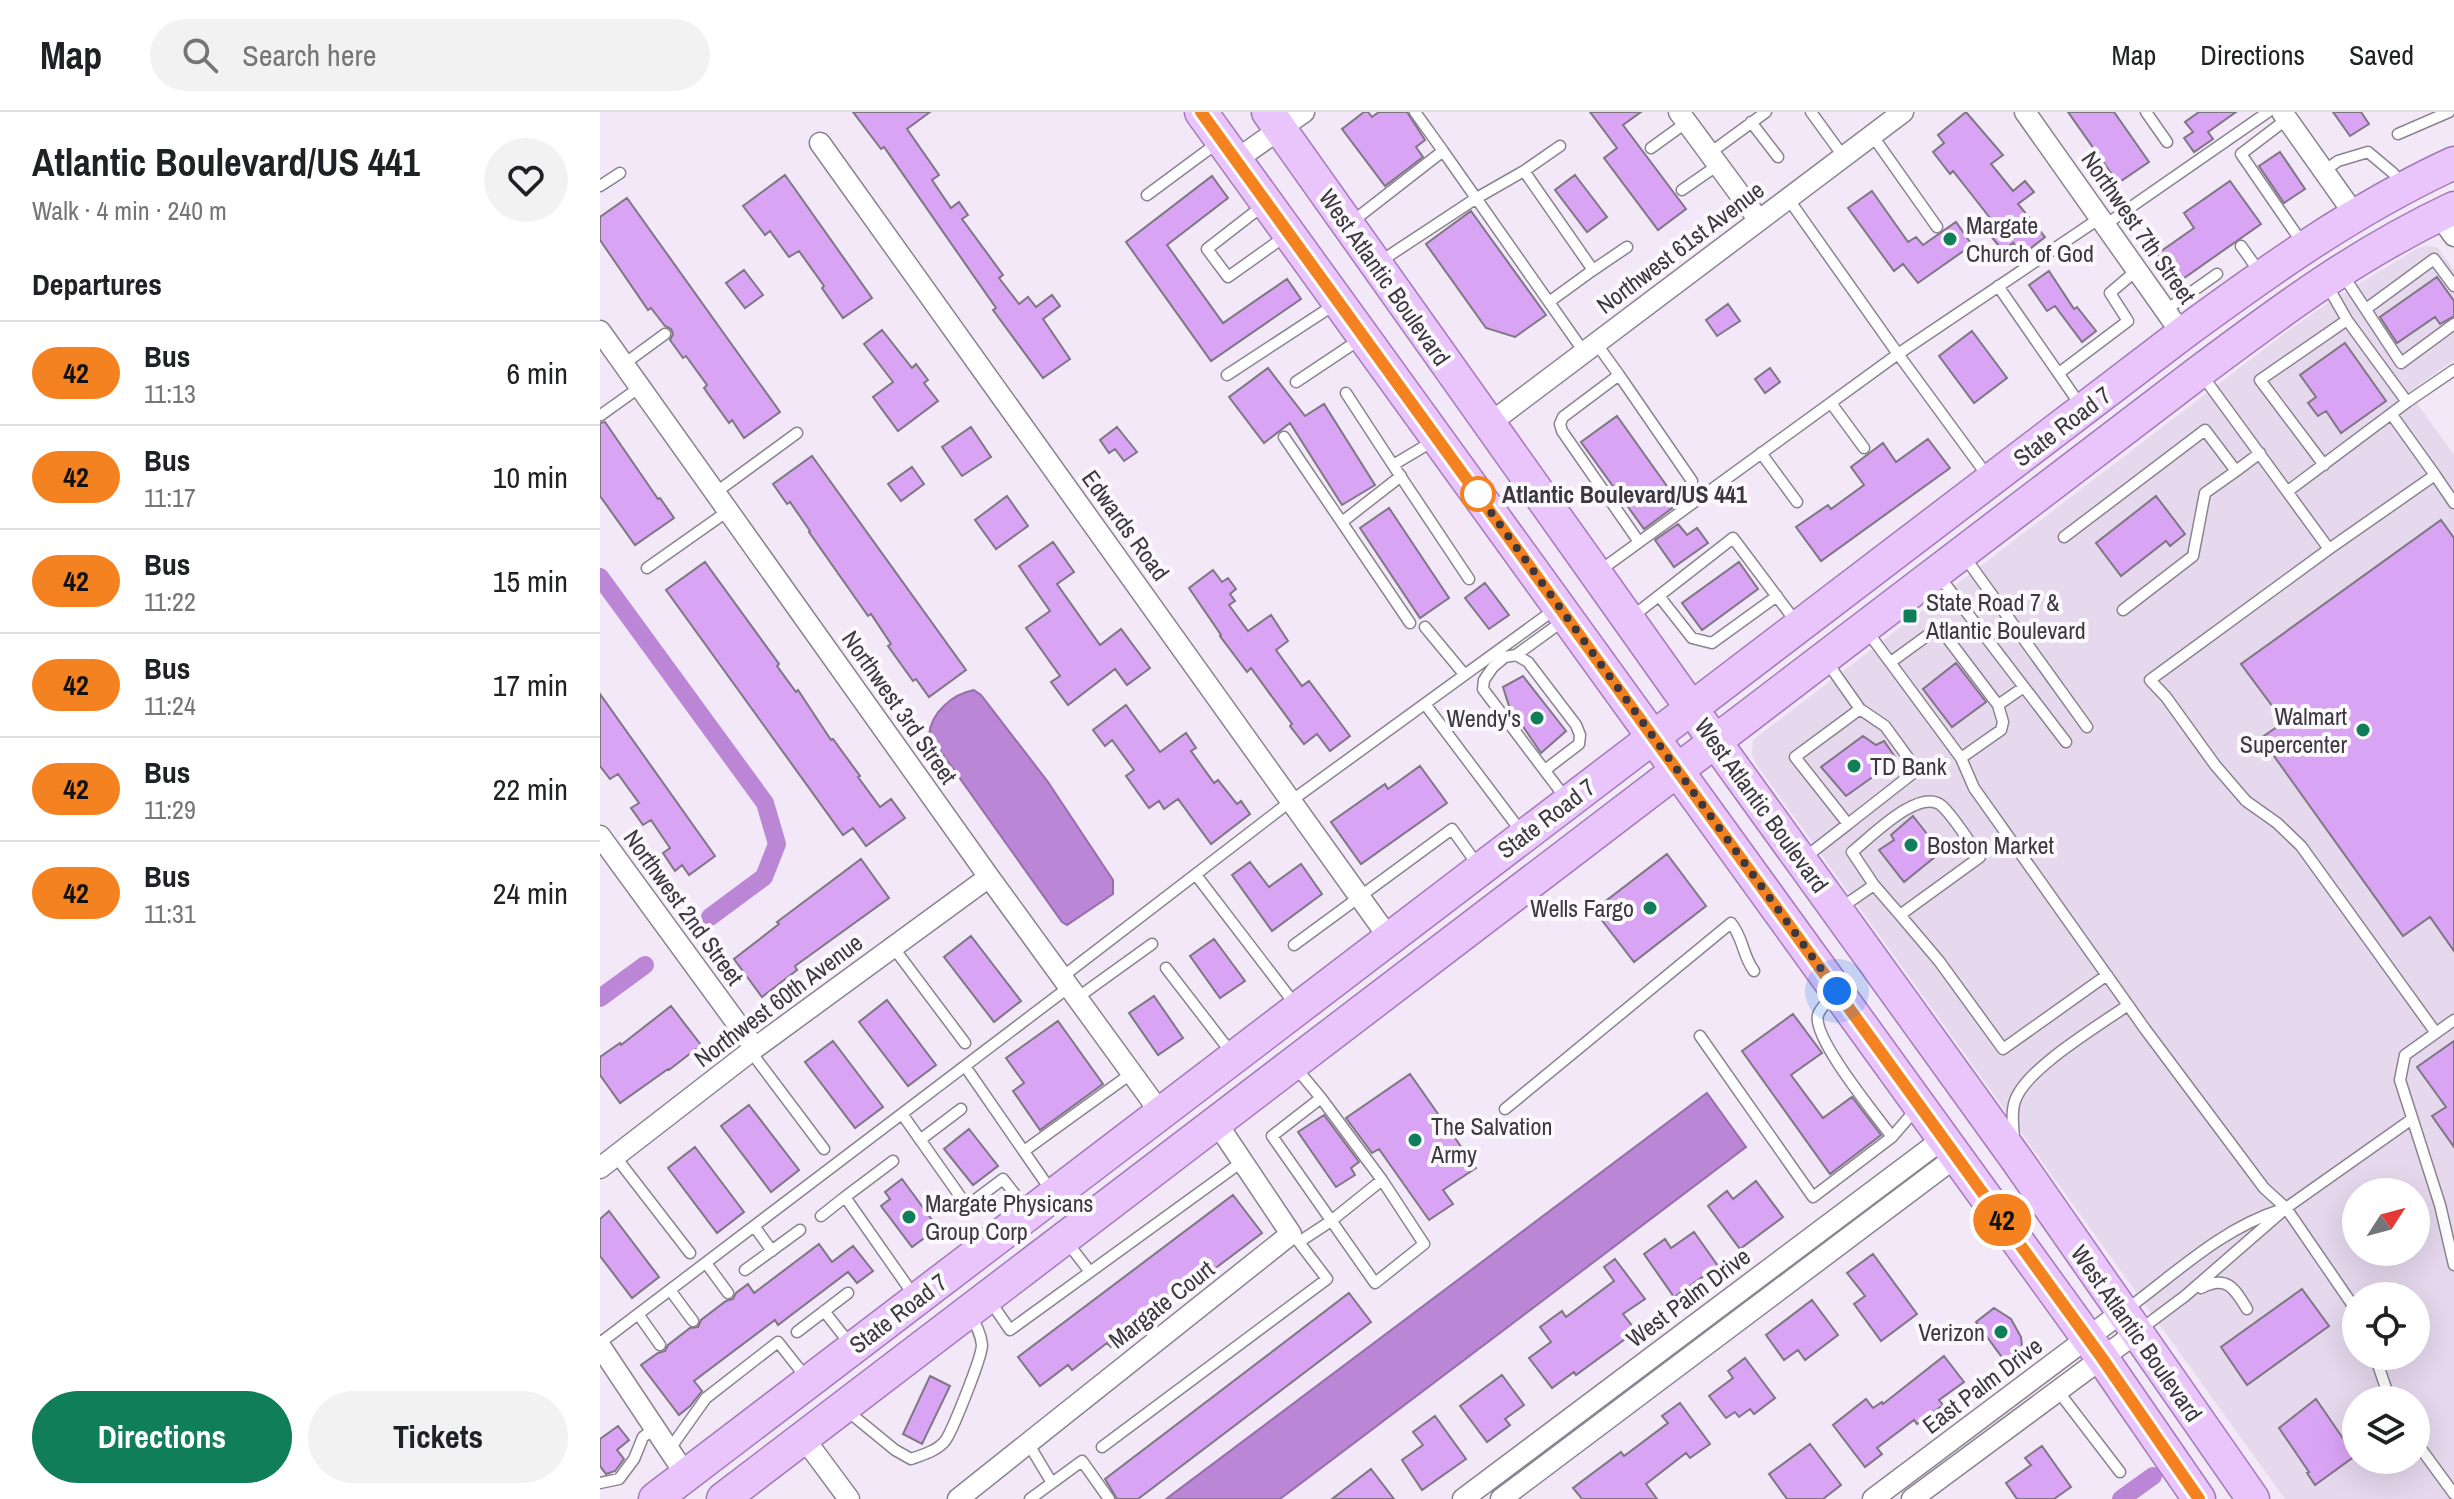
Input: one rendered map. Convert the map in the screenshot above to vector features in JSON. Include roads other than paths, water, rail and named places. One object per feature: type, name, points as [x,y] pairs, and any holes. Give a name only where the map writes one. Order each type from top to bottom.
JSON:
[{"type":"main road","name":"West Atlantic Boulevard","points":[[1201,112],[1920,1104],[2199,1499]]},
{"type":"main road","name":"West Atlantic Boulevard","points":[[1284,118],[1348,225],[1376,265],[2017,1160],[2253,1499]]},
{"type":"main road","name":"State Road 7","points":[[655,1499],[678,1462],[809,1381],[1693,708],[2084,409],[2174,322],[2241,279],[2305,246],[2404,187],[2454,163]]},
{"type":"main road","points":[[2449,220],[2440,201],[2454,179]]},
{"type":"main road","name":"State Road 7","points":[[723,1499],[2199,372],[2332,275],[2449,220]]},
{"type":"main road","points":[[2199,372],[2209,343],[2241,279]]},
{"type":"main road","points":[[2148,410],[2173,370],[2180,352],[2174,322]]},
{"type":"main road","points":[[1216,1122],[1215,1105],[1221,1086],[1246,1047]]},
{"type":"main road","points":[[1129,1187],[1156,1145],[1160,1112]]},
{"type":"main road","points":[[803,1437],[798,1407],[809,1381]]},
{"type":"street","name":"Northwest 61st Avenue","points":[[1489,424],[1903,112]]},
{"type":"street","name":"Northwest 7th Street","points":[[2025,112],[2174,322]]},
{"type":"street","points":[[2279,114],[2355,215]]},
{"type":"street","points":[[1683,117],[1758,219]]},
{"type":"street","points":[[1228,150],[1284,118]]},
{"type":"street","name":"Edwards Road","points":[[820,143],[1389,938]]},
{"type":"street","name":"Northwest 3rd Street","points":[[600,331],[1160,1112]]},
{"type":"street","name":"Northwest 2nd Street","points":[[600,836],[753,1050]]},
{"type":"street","name":"Northwest 60th Avenue","points":[[607,1162],[753,1050],[989,877]]},
{"type":"street","points":[[1216,1122],[1295,1238]]},
{"type":"street","name":"West Palm Drive","points":[[1463,1499],[1864,1197],[1950,1147]]},
{"type":"street","name":"West Palm Drive","points":[[1501,1499],[1877,1216],[1950,1147]]},
{"type":"street","points":[[1864,1197],[1877,1216]]},
{"type":"street","name":"Margate Court","points":[[958,1499],[1295,1238]]},
{"type":"street","name":"East Palm Drive","points":[[1873,1499],[2009,1397],[2095,1348],[2129,1322]]},
{"type":"street","name":"East Palm Drive","points":[[1912,1499],[2058,1391],[2095,1348]]},
{"type":"street","points":[[602,1354],[678,1462]]},
{"type":"street","points":[[1617,1383],[1631,1401]]},
{"type":"street","points":[[2009,1397],[2037,1406]]},
{"type":"street","points":[[803,1437],[849,1499]]},
{"type":"lane","points":[[1415,112],[1549,302],[1619,375],[1692,481]]},
{"type":"lane","points":[[1682,190],[1751,122],[1766,112]]},
{"type":"lane","points":[[1811,112],[1843,156]]},
{"type":"lane","points":[[2146,112],[2167,142]]},
{"type":"lane","points":[[2398,134],[2449,112]]},
{"type":"lane","points":[[1596,574],[1898,354],[1998,286],[2279,114]]},
{"type":"lane","points":[[2279,114],[2241,154],[2305,246]]},
{"type":"lane","points":[[1651,148],[1683,117]]},
{"type":"lane","points":[[1751,122],[1778,157]]},
{"type":"lane","points":[[1872,135],[1937,227]]},
{"type":"lane","points":[[1376,265],[1560,146]]},
{"type":"lane","points":[[1147,195],[1228,150]]},
{"type":"lane","points":[[1348,225],[1443,151]]},
{"type":"lane","points":[[2324,171],[2338,161],[2368,152],[2404,187]]},
{"type":"lane","points":[[1524,171],[1593,270]]},
{"type":"lane","points":[[600,186],[620,173]]},
{"type":"lane","points":[[1787,197],[1991,480]]},
{"type":"lane","points":[[1267,203],[1207,249],[1228,277],[1289,234]]},
{"type":"lane","points":[[2241,246],[2241,279]]},
{"type":"lane","points":[[1549,302],[1627,247]]},
{"type":"lane","points":[[2366,309],[2434,259],[2454,286]]},
{"type":"lane","points":[[2059,373],[2128,321],[2110,293],[2137,270]]},
{"type":"lane","points":[[2332,275],[2366,309],[2401,363],[2454,324]]},
{"type":"lane","points":[[2332,275],[2347,320],[2407,402]]},
{"type":"lane","points":[[1998,286],[2084,409]]},
{"type":"lane","points":[[1227,375],[1338,302]]},
{"type":"lane","points":[[2324,465],[2260,380],[2347,320]]},
{"type":"lane","points":[[624,364],[665,334]]},
{"type":"lane","points":[[1296,382],[1363,337]]},
{"type":"lane","points":[[2288,491],[2454,370]]},
{"type":"lane","points":[[2199,372],[2329,549]]},
{"type":"lane","points":[[1619,375],[1563,417],[1560,424],[1639,542]]},
{"type":"lane","points":[[601,415],[640,387]]},
{"type":"lane","points":[[1346,393],[1469,579]]},
{"type":"lane","points":[[1831,403],[1864,448]]},
{"type":"lane","points":[[2392,415],[2454,503]]},
{"type":"lane","points":[[2064,537],[2205,430],[2236,471]]},
{"type":"lane","points":[[715,493],[797,433]]},
{"type":"lane","points":[[1284,437],[1410,623]]},
{"type":"lane","points":[[1393,465],[1437,438]]},
{"type":"lane","points":[[1761,453],[1797,502]]},
{"type":"lane","points":[[2123,610],[2193,556],[2205,493],[2260,453]]},
{"type":"lane","points":[[2435,475],[2150,680],[2246,801],[2277,823],[2301,846],[2436,1033]]},
{"type":"lane","points":[[1342,522],[1401,476]]},
{"type":"lane","points":[[647,568],[728,511]]},
{"type":"lane","points":[[1629,619],[1733,538],[1799,626]]},
{"type":"lane","points":[[1962,552],[2087,727]]},
{"type":"lane","points":[[1936,571],[2066,742]]},
{"type":"lane","points":[[1659,596],[1692,638],[1712,643],[1777,596]]},
{"type":"lane","points":[[1563,612],[1516,655],[1505,657],[1493,667],[1484,680],[1483,689],[1568,802]]},
{"type":"lane","points":[[602,1354],[638,1314],[1069,988],[1196,875],[1291,801],[1464,674],[1563,612]]},
{"type":"lane","points":[[1425,627],[1464,674]]},
{"type":"lane","points":[[1863,627],[1961,758],[1974,788],[2128,1005],[2264,1188],[2286,1208],[2342,1290]]},
{"type":"lane","points":[[1891,662],[1939,627],[1998,705],[2003,722],[2001,730],[1961,758]]},
{"type":"lane","points":[[1516,655],[1528,662],[1576,725],[1580,735],[1579,744],[1545,770]]},
{"type":"lane","points":[[1801,861],[1917,770],[1885,726],[1860,709],[1823,657]]},
{"type":"lane","points":[[1998,705],[2024,687]]},
{"type":"lane","points":[[1425,704],[1524,835]]},
{"type":"lane","points":[[1848,824],[1795,757],[1860,709]]},
{"type":"lane","points":[[1900,915],[1980,857],[1942,805],[1930,800],[1914,803],[1852,852],[1874,885],[1939,961],[2003,1049],[2107,975]]},
{"type":"lane","points":[[1294,945],[1452,829],[1480,869]]},
{"type":"lane","points":[[1196,875],[1298,1008]]},
{"type":"lane","points":[[1837,911],[1874,885]]},
{"type":"lane","points":[[1505,1109],[1731,923],[1741,935],[1745,958],[1754,971]]},
{"type":"lane","points":[[1069,988],[1152,944]]},
{"type":"lane","points":[[893,947],[965,1043]]},
{"type":"lane","points":[[1166,968],[1246,1047]]},
{"type":"lane","points":[[1837,991],[1818,1013],[1818,1027],[1828,1048],[1892,1137]]},
{"type":"lane","points":[[2017,1160],[2012,1120],[2015,1099],[2032,1076],[2055,1056],[2128,1005]]},
{"type":"lane","points":[[2454,1020],[2405,1055],[2400,1080],[2440,1205],[2454,1265]]},
{"type":"lane","points":[[1700,1036],[1813,1197],[1892,1137],[1920,1104]]},
{"type":"lane","points":[[753,1050],[824,1149]]},
{"type":"lane","points":[[1292,1064],[1321,1098],[1382,1180],[1424,1244],[1375,1283],[1272,1136],[1321,1098]]},
{"type":"lane","points":[[969,1072],[1024,1151],[1041,1203]]},
{"type":"lane","points":[[1024,1151],[1132,1073]]},
{"type":"lane","points":[[920,1140],[961,1109]]},
{"type":"lane","points":[[902,1114],[967,1206],[1003,1179],[1041,1203]]},
{"type":"lane","points":[[2185,1296],[2286,1208],[2412,1119]]},
{"type":"lane","points":[[821,1216],[893,1161]]},
{"type":"lane","points":[[977,1303],[1010,1330],[1243,1161]]},
{"type":"lane","points":[[607,1162],[690,1253]]},
{"type":"lane","points":[[1102,1447],[1327,1279],[1295,1238],[1331,1221],[1382,1180]]},
{"type":"lane","points":[[845,1197],[916,1299]]},
{"type":"lane","points":[[2129,1322],[2222,1236],[2254,1218],[2286,1208]]},
{"type":"lane","points":[[754,1226],[772,1251]]},
{"type":"lane","points":[[745,1270],[800,1230]]},
{"type":"lane","points":[[1064,1237],[1090,1272]]},
{"type":"lane","points":[[706,1263],[728,1293]]},
{"type":"lane","points":[[2129,1322],[2214,1281],[2231,1287],[2247,1309]]},
{"type":"lane","points":[[670,1290],[693,1321]]},
{"type":"lane","points":[[797,1332],[848,1293]]},
{"type":"lane","points":[[842,1407],[895,1450],[911,1459],[928,1453],[945,1441],[979,1361],[982,1346],[977,1303]]},
{"type":"lane","points":[[824,1311],[852,1348]]},
{"type":"lane","points":[[638,1314],[660,1345]]},
{"type":"lane","points":[[678,1462],[706,1398],[778,1342],[809,1381]]},
{"type":"lane","points":[[2058,1391],[2120,1472]]},
{"type":"lane","points":[[600,1483],[619,1479],[634,1459],[643,1437],[655,1428]]},
{"type":"lane","points":[[1028,1443],[1052,1483]]},
{"type":"lane","points":[[1030,1499],[1082,1461],[1109,1499]]},
{"type":"lane","points":[[2430,1461],[2454,1494]]},
{"type":"waterway","points":[[600,577],[765,803],[777,844],[764,877],[710,917]]},
{"type":"waterway","points":[[600,998],[645,965]]},
{"type":"waterway","points":[[2121,1499],[2153,1476]]},
{"type":"place","name":"Margate Church of God","points":[[1950,239]]},
{"type":"place","name":"Atlantic Boulevard/US 441","points":[[1478,494]]},
{"type":"place","name":"State Road 7 & Atlantic Boulevard","points":[[1910,616]]},
{"type":"place","name":"Wendy's","points":[[1537,718]]},
{"type":"place","name":"Walmart Supercenter","points":[[2363,730]]},
{"type":"place","name":"TD Bank","points":[[1854,766]]},
{"type":"place","name":"Boston Market","points":[[1911,845]]},
{"type":"place","name":"Wells Fargo","points":[[1650,908]]},
{"type":"place","name":"The Salvation Army","points":[[1415,1140]]},
{"type":"place","name":"Margate Physicans Group Corp","points":[[909,1217]]},
{"type":"place","name":"Verizon","points":[[2001,1332]]}]
